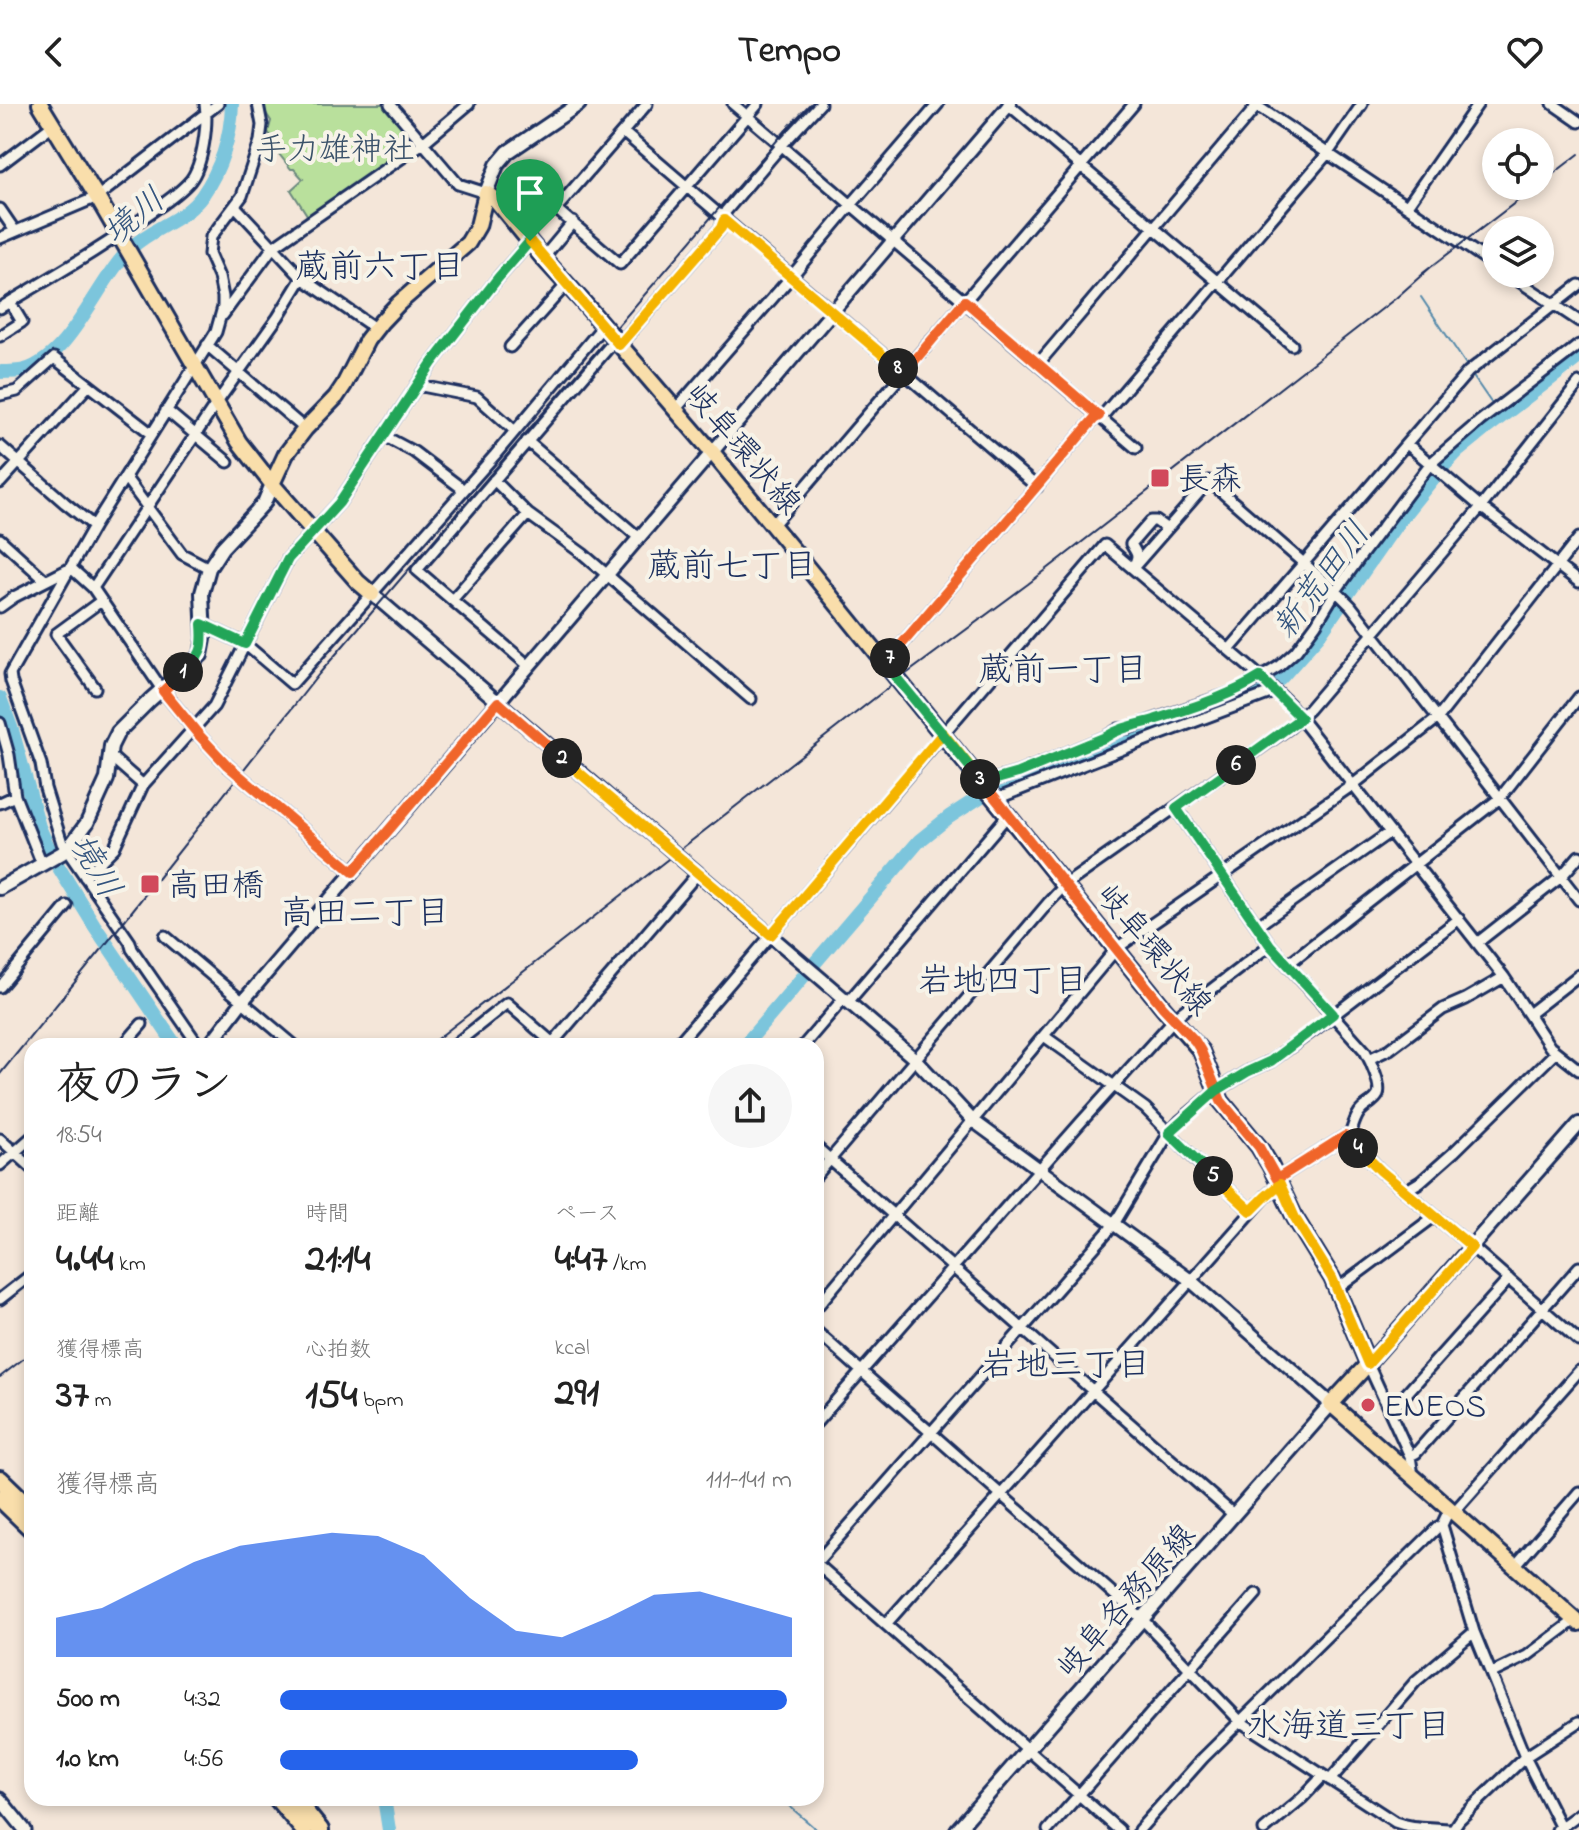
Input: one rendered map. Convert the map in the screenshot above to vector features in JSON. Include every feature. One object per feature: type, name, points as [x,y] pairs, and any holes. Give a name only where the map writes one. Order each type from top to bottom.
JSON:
[{"type":"highway","points":[[0,1479],[24,1502]]},
{"type":"highway","points":[[0,1498],[24,1521]]},
{"type":"highway","points":[[284,1806],[304,1830]]},
{"type":"highway","points":[[300,1806],[320,1830]]},
{"type":"main road","points":[[40,104],[239,442],[272,484],[372,594]]},
{"type":"main road","points":[[0,888],[64,851],[81,832],[107,779],[111,746],[118,732],[201,655],[204,639],[202,593],[209,568],[222,548],[264,503],[286,454],[336,397],[367,340],[399,303],[468,243],[478,226],[497,165],[508,152],[570,106]]},
{"type":"main road","name":"岐阜環状線","points":[[486,193],[495,199],[712,452],[1201,1051],[1221,1101],[1259,1147],[1295,1218],[1332,1278],[1368,1364]]},
{"type":"main road","points":[[1578,1622],[1331,1404],[1579,1124]]},
{"type":"main road","name":"岐阜各務原線","points":[[957,1830],[1331,1404]]},
{"type":"street","points":[[0,238],[97,197],[206,109],[218,104]]},
{"type":"street","points":[[193,1038],[160,992],[130,942],[64,851],[41,764],[10,674],[94,526],[216,332],[223,297],[209,254],[211,237],[242,196],[260,141],[262,125],[258,104]]},
{"type":"street","points":[[390,104],[458,184],[486,193]]},
{"type":"street","points":[[221,317],[273,247],[423,143],[469,104]]},
{"type":"street","points":[[647,104],[556,209],[620,264],[758,104]]},
{"type":"street","points":[[733,104],[1136,448]]},
{"type":"street","points":[[529,666],[417,570],[527,441],[721,228],[726,211],[820,104]]},
{"type":"street","points":[[675,410],[938,104]]},
{"type":"street","points":[[217,1038],[242,1002],[1009,104],[1292,345]]},
{"type":"street","points":[[772,526],[1134,104]]},
{"type":"street","points":[[885,664],[1094,419],[1105,413],[1217,284],[1328,153],[1362,104]]},
{"type":"street","points":[[1407,206],[1478,104]]},
{"type":"street","points":[[1553,104],[1579,122]]},
{"type":"street","points":[[1038,364],[1256,105],[1482,257]]},
{"type":"street","points":[[0,308],[119,238],[192,179],[201,157],[206,109]]},
{"type":"street","points":[[0,165],[53,125]]},
{"type":"street","points":[[623,132],[1037,487]]},
{"type":"street","points":[[236,207],[302,278],[376,329]]},
{"type":"street","points":[[0,209],[15,231]]},
{"type":"street","points":[[543,258],[573,222]]},
{"type":"street","points":[[85,877],[114,848],[143,785],[214,706],[288,559],[339,503],[417,385],[530,241]]},
{"type":"street","points":[[93,588],[302,278]]},
{"type":"street","points":[[510,347],[567,284]]},
{"type":"street","points":[[1229,650],[1468,372],[1579,285]]},
{"type":"street","points":[[1529,288],[1579,321]]},
{"type":"street","points":[[0,336],[22,322],[10,302]]},
{"type":"street","points":[[202,624],[245,644],[292,684],[464,490],[603,326]]},
{"type":"street","points":[[207,345],[305,429]]},
{"type":"street","points":[[983,783],[1018,773],[1119,729],[1240,690],[1278,667],[1296,651],[1431,465],[1480,421],[1579,345]]},
{"type":"street","points":[[0,395],[17,391],[54,358],[152,434]]},
{"type":"street","points":[[824,1166],[1065,885],[1301,718],[1481,507],[1579,383]]},
{"type":"street","points":[[0,483],[89,385]]},
{"type":"street","points":[[417,385],[477,397],[515,431]]},
{"type":"street","points":[[166,410],[228,462]]},
{"type":"street","points":[[384,436],[414,452],[464,490]]},
{"type":"street","points":[[527,441],[638,537]]},
{"type":"street","points":[[1407,444],[1481,507],[1579,582]]},
{"type":"street","points":[[0,446],[94,526]]},
{"type":"street","points":[[125,477],[182,554],[209,568]]},
{"type":"street","points":[[494,480],[528,514],[583,554],[751,699]]},
{"type":"street","points":[[1133,568],[1209,481],[1351,606],[1579,900]]},
{"type":"street","points":[[452,600],[528,514]]},
{"type":"street","points":[[1133,568],[1138,556],[1131,544],[1151,521],[1167,529]]},
{"type":"street","points":[[824,1298],[1117,948],[1354,784],[1438,718],[1579,538]]},
{"type":"street","points":[[0,539],[45,580]]},
{"type":"street","points":[[683,1038],[1105,545],[1261,678],[1301,718],[1504,977],[1550,1047],[1579,1070]]},
{"type":"street","points":[[71,568],[93,588],[163,691],[194,729],[235,772],[353,872]]},
{"type":"street","points":[[0,607],[71,568]]},
{"type":"street","points":[[372,594],[916,1060],[972,1120],[1190,1280],[1331,1404]]},
{"type":"street","points":[[95,688],[56,634],[101,601]]},
{"type":"street","points":[[996,799],[1274,690]]},
{"type":"street","points":[[1288,964],[1500,798],[1579,697]]},
{"type":"street","points":[[0,723],[15,796],[44,863]]},
{"type":"street","points":[[110,756],[143,785]]},
{"type":"street","points":[[0,803],[15,796]]},
{"type":"street","points":[[1176,808],[1270,945],[1365,1051],[1379,1091],[1377,1098],[1356,1117],[1349,1138]]},
{"type":"street","points":[[810,1038],[1008,815]]},
{"type":"street","points":[[1257,926],[1390,832]]},
{"type":"street","points":[[1477,943],[1561,877],[1579,856]]},
{"type":"street","points":[[559,1038],[698,873]]},
{"type":"street","points":[[0,987],[67,906]]},
{"type":"street","points":[[824,1554],[1114,1224],[1169,1133],[1216,1091],[1271,1061],[1459,919]]},
{"type":"street","points":[[165,936],[285,1038]]},
{"type":"street","points":[[824,1414],[1174,1019],[1270,945]]},
{"type":"street","points":[[1529,1014],[1579,975]]},
{"type":"street","points":[[1369,1059],[1390,1049],[1443,1009],[1504,977]]},
{"type":"street","points":[[463,1038],[507,1003],[545,1038]]},
{"type":"street","points":[[130,1038],[142,1024]]},
{"type":"street","points":[[1044,1036],[1151,1113],[1251,1211]]},
{"type":"street","points":[[1405,1191],[1454,1152],[1556,1052]]},
{"type":"street","points":[[886,1624],[1251,1211],[1279,1182],[1345,1136],[1381,1171],[1579,1341]]},
{"type":"street","points":[[0,1139],[24,1161]]},
{"type":"street","points":[[0,1165],[24,1145]]},
{"type":"street","points":[[824,1154],[1234,1515]]},
{"type":"street","points":[[1337,1289],[1435,1216]]},
{"type":"street","points":[[1410,1456],[1416,1453],[1579,1267]]},
{"type":"street","points":[[1390,1412],[1509,1279]]},
{"type":"street","points":[[0,1299],[24,1280]]},
{"type":"street","points":[[824,1338],[1142,1619],[1241,1722],[1395,1822],[1411,1829],[1454,1830],[1459,1820],[1525,1757],[1579,1722]]},
{"type":"street","points":[[1368,1364],[1410,1456],[1412,1475]]},
{"type":"street","points":[[1579,1371],[1445,1514],[1442,1525],[1474,1632],[1525,1757],[1559,1829],[1579,1814]]},
{"type":"street","points":[[1514,1567],[1579,1492]]},
{"type":"street","points":[[1139,1830],[1203,1758],[1442,1525]]},
{"type":"street","points":[[824,1570],[1119,1830]]},
{"type":"street","points":[[1048,1830],[1256,1594]]},
{"type":"street","points":[[1492,1673],[1527,1656],[1578,1622]]},
{"type":"street","points":[[1264,1830],[1327,1778],[1416,1681],[1474,1632]]},
{"type":"street","points":[[0,1799],[25,1830]]},
{"type":"green space","name":"手力雄神社","points":[[260,104],[392,104],[423,143],[311,221],[291,190],[303,179],[279,154],[282,150],[268,132],[271,121]]},
{"type":"waterway","name":"境川","points":[[0,372],[25,370],[42,362],[57,349],[132,247],[178,217],[202,196],[220,163],[230,128],[232,104]]},
{"type":"waterway","points":[[1421,297],[1467,366]]},
{"type":"waterway","name":"新荒田川","points":[[751,1038],[919,841],[949,817],[983,795],[1250,695],[1280,679],[1319,635],[1398,522],[1439,471],[1458,451],[1579,357]]},
{"type":"waterway","points":[[1472,375],[1492,404]]},
{"type":"waterway","name":"境川","points":[[0,698],[39,827],[53,858],[171,1038]]},
{"type":"waterway","points":[[252,1004],[293,1038]]},
{"type":"waterway","name":"境川","points":[[385,1806],[389,1830]]},
{"type":"waterway","name":"新荒田川","points":[[789,1806],[817,1830]]},
{"type":"railway","points":[[29,1038],[319,674],[810,104]]},
{"type":"railway","points":[[1554,173],[1579,154]]},
{"type":"railway","points":[[1423,273],[1519,200]]},
{"type":"railway","points":[[438,1038],[898,680],[1028,584],[1396,298],[1432,266]]},
{"type":"railway","points":[[0,1074],[24,1045]]},
{"type":"railway","points":[[0,1377],[24,1358]]},
{"type":"place","name":"長森","points":[[1160,478]]},
{"type":"place","name":"高田橋","points":[[150,884]]},
{"type":"place","name":"ENEOS","points":[[1368,1405]]},
{"type":"district","name":"蔵前六丁目","points":[[380,265]]},
{"type":"district","name":"蔵前七丁目","points":[[732,564]]},
{"type":"district","name":"蔵前一丁目","points":[[1063,668]]},
{"type":"district","name":"高田二丁目","points":[[365,911]]},
{"type":"district","name":"岩地四丁目","points":[[1003,979]]},
{"type":"district","name":"岩地三丁目","points":[[1066,1363]]},
{"type":"district","name":"水海道三丁目","points":[[1349,1724]]},
{"type":"route","points":[[530,241],[432,363],[339,503],[288,559],[245,644],[202,624],[204,639],[201,655],[163,691],[227,765],[353,872],[498,702],[771,935],[943,733],[1008,815],[1151,990],[1163,1007],[1195,1041],[1201,1051],[1216,1091],[1221,1101],[1259,1147],[1277,1179],[1345,1136],[1381,1171],[1472,1247],[1368,1364],[1332,1278],[1295,1218],[1280,1184],[1251,1211],[1169,1133],[1216,1091],[1271,1061],[1333,1014],[1270,945],[1176,808],[1301,718],[1260,677],[1240,690],[1119,729],[1018,773],[983,783],[943,733],[904,689],[885,664],[1099,416],[965,301],[904,373],[724,220],[721,228],[619,345],[530,241]]}]
